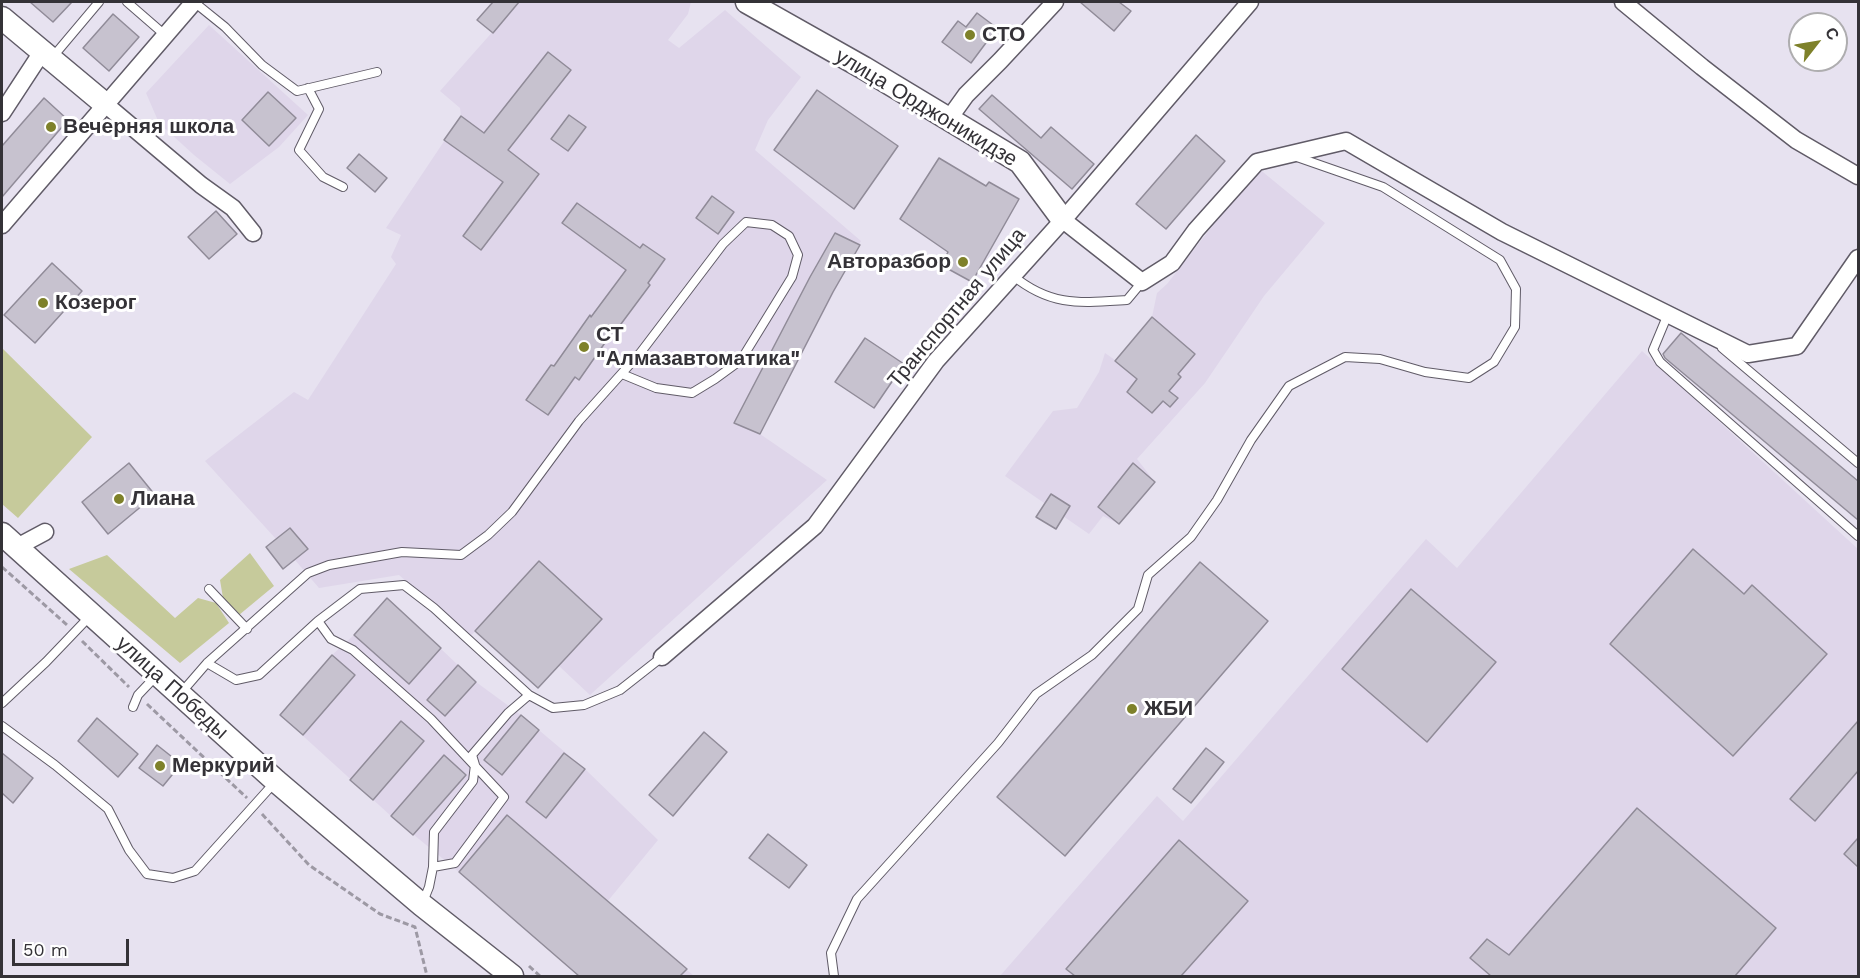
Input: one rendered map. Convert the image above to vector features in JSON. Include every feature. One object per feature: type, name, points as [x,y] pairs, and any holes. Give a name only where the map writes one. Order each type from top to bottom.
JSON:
[{"type":"main road","name":"улица Орджоникидзе","points":[[747,2],[775,9],[864,68],[1020,162],[1063,220]]},
{"type":"main road","points":[[2,18],[105,104]]},
{"type":"main road","name":"улица Победы","points":[[9,541],[276,781],[422,905],[512,976]]},
{"type":"street","points":[[2,225],[194,2]]},
{"type":"street","points":[[948,120],[966,95],[1055,2]]},
{"type":"street","name":"Транспортная улица","points":[[662,657],[815,526],[936,361],[1063,220],[1250,2]]},
{"type":"street","points":[[1623,2],[1796,140],[1858,176]]},
{"type":"street","points":[[2,113],[46,55]]},
{"type":"street","points":[[105,104],[201,185],[233,208],[253,233]]},
{"type":"street","points":[[1142,282],[1172,263],[1196,230],[1257,162],[1346,141],[1502,232],[1748,354],[1797,346],[1858,258]]},
{"type":"street","name":"улица Орджоникидзе","points":[[1063,220],[1142,282]]},
{"type":"street","points":[[9,541],[45,532]]},
{"type":"lane","points":[[46,55],[98,2]]},
{"type":"lane","points":[[127,2],[165,35]]},
{"type":"lane","points":[[194,2],[225,27],[262,65],[297,91],[377,72]]},
{"type":"lane","points":[[308,88],[318,109],[299,150],[323,177],[342,187]]},
{"type":"lane","points":[[834,976],[831,953],[857,898],[998,743],[1036,694],[1092,655],[1138,609],[1148,575],[1191,537],[1217,500],[1251,440],[1289,386],[1345,357],[1380,359],[1425,372],[1470,378],[1494,362],[1515,327],[1516,289],[1500,260],[1383,187],[1288,154]]},
{"type":"lane","points":[[179,695],[207,663],[308,573],[329,565],[402,552],[461,555],[488,535],[512,512],[579,421],[641,352],[723,244],[746,222],[772,225],[789,236],[798,255],[792,277],[741,360],[692,393],[656,388],[622,374]]},
{"type":"lane","points":[[1012,275],[1026,287],[1050,299],[1093,302],[1127,300],[1142,282]]},
{"type":"lane","points":[[1668,314],[1653,350],[1660,362],[1858,536]]},
{"type":"lane","points":[[1703,332],[1858,463]]},
{"type":"lane","points":[[207,663],[236,680],[259,675],[318,621],[360,589],[404,585],[434,608],[529,695],[553,708],[584,705],[620,690],[662,657]]},
{"type":"lane","points":[[209,589],[247,629]]},
{"type":"lane","points":[[2,703],[46,662],[91,614]]},
{"type":"lane","points":[[318,621],[331,639],[353,650],[431,719],[504,797],[455,864],[433,867]]},
{"type":"lane","points":[[133,707],[138,695],[157,674]]},
{"type":"lane","points":[[422,905],[429,888],[433,867],[435,832],[473,781],[475,765],[472,755],[508,713],[529,695]]},
{"type":"lane","points":[[2,726],[55,765],[108,809],[129,850],[147,874],[173,878],[195,872],[276,781]]},
{"type":"path","points":[[2,567],[63,620],[73,633],[253,805],[309,865],[380,914],[415,927],[427,976]]},
{"type":"shaded area","points":[[519,2],[691,2],[688,14],[668,40],[679,48],[725,10],[801,77],[768,120],[755,150],[861,241],[760,434],[827,480],[590,695],[559,666],[538,688],[476,631],[469,637],[399,575],[319,588],[295,560],[283,569],[266,547],[276,539],[205,461],[294,392],[308,400],[396,264],[391,257],[401,235],[386,228],[461,116],[460,108],[440,91]]},
{"type":"shaded area","points":[[209,25],[308,115],[279,147],[230,184],[159,123],[146,93]]},
{"type":"shaded area","points":[[1258,168],[1325,223],[1264,296],[1205,383],[1137,459],[1155,482],[1119,524],[1103,516],[1089,534],[1005,476],[1053,411],[1077,408],[1099,372],[1105,353],[1115,360],[1152,317],[1157,293],[1167,284]]},
{"type":"shaded area","points":[[1642,351],[1858,549],[1858,976],[1000,976],[1157,796],[1183,821],[1426,539],[1457,568]]},
{"type":"shaded area","points":[[387,598],[476,682],[521,715],[585,769],[658,840],[607,902],[694,976],[579,976],[391,816],[280,715],[332,655],[354,635]]},
{"type":"green space","points":[[2,348],[92,437],[18,518],[2,504]]},
{"type":"green space","points":[[250,553],[274,586],[239,615],[223,598],[220,580]]},
{"type":"green space","points":[[107,555],[175,618],[198,598],[216,603],[229,623],[180,663],[69,569]]},
{"type":"building","points":[[30,2],[72,2],[53,22]]},
{"type":"building","points":[[493,2],[519,2],[493,33],[477,20]]},
{"type":"building","points":[[1080,2],[1119,2],[1131,11],[1114,31]]},
{"type":"building","name":"СТО","points":[[977,13],[997,28],[971,63],[942,42],[958,21],[966,27]]},
{"type":"building","points":[[113,14],[139,37],[109,71],[83,48]]},
{"type":"building","points":[[548,52],[571,70],[508,150],[539,174],[481,250],[463,236],[503,182],[444,140],[461,116],[484,133]]},
{"type":"building","points":[[817,90],[898,146],[854,209],[774,150]]},
{"type":"building","points":[[268,92],[296,118],[269,146],[242,120]]},
{"type":"building","points":[[992,95],[1041,138],[1051,127],[1094,164],[1072,189],[979,109]]},
{"type":"building","points":[[44,98],[68,120],[2,197],[2,146]]},
{"type":"building","points":[[569,115],[586,127],[568,151],[551,139]]},
{"type":"building","points":[[1196,135],[1225,161],[1166,229],[1136,204]]},
{"type":"building","points":[[359,154],[387,178],[375,192],[347,168]]},
{"type":"building","points":[[939,158],[986,186],[989,182],[1019,199],[972,282],[941,265],[948,252],[900,219]]},
{"type":"building","points":[[712,196],[734,212],[718,234],[696,218]]},
{"type":"building","points":[[577,203],[640,248],[643,244],[665,259],[648,283],[650,285],[618,328],[616,327],[579,380],[575,377],[548,415],[526,400],[626,270],[562,223]]},
{"type":"building","points":[[216,211],[237,234],[209,259],[188,237]]},
{"type":"building","points":[[835,233],[860,245],[833,292],[760,434],[734,423],[810,277]]},
{"type":"building","name":"Козерог","points":[[52,263],[82,291],[35,343],[4,315]]},
{"type":"building","points":[[1152,317],[1195,354],[1178,374],[1181,377],[1169,391],[1178,398],[1170,407],[1163,401],[1152,413],[1127,392],[1137,379],[1115,361]]},
{"type":"building","points":[[1681,333],[1858,481],[1858,520],[1665,358],[1663,354]]},
{"type":"building","points":[[865,338],[904,364],[874,408],[835,382]]},
{"type":"building","name":"Лиана","points":[[129,463],[155,495],[108,534],[82,502]]},
{"type":"building","points":[[1133,463],[1155,482],[1119,524],[1098,507]]},
{"type":"building","points":[[1051,494],[1070,506],[1056,529],[1036,517]]},
{"type":"building","points":[[290,528],[308,549],[283,569],[266,547]]},
{"type":"building","points":[[1693,549],[1744,594],[1752,585],[1827,654],[1733,756],[1610,644]]},
{"type":"building","points":[[539,561],[602,619],[538,688],[475,631]]},
{"type":"building","name":"ЖБИ","points":[[1200,562],[1268,621],[1065,856],[997,797]]},
{"type":"building","points":[[1411,589],[1496,662],[1427,742],[1342,669]]},
{"type":"building","points":[[387,598],[441,648],[409,684],[354,635]]},
{"type":"building","points":[[332,655],[355,675],[303,735],[280,715]]},
{"type":"building","points":[[458,665],[476,682],[445,716],[427,700]]},
{"type":"building","points":[[521,715],[539,730],[502,775],[484,760]]},
{"type":"building","points":[[97,718],[138,754],[118,777],[78,741]]},
{"type":"building","points":[[401,721],[424,741],[373,800],[350,780]]},
{"type":"building","points":[[1858,721],[1858,771],[1815,821],[1790,799]]},
{"type":"building","points":[[704,732],[727,752],[673,816],[649,795]]},
{"type":"building","name":"Меркурий","points":[[157,745],[181,764],[163,786],[139,768]]},
{"type":"building","points":[[1206,748],[1224,762],[1191,803],[1173,789]]},
{"type":"building","points":[[2,753],[33,778],[13,803],[2,793]]},
{"type":"building","points":[[564,753],[585,769],[546,818],[526,802]]},
{"type":"building","points":[[444,755],[466,775],[413,835],[391,816]]},
{"type":"building","points":[[1637,808],[1776,928],[1735,976],[1491,976],[1470,958],[1487,939],[1509,955]]},
{"type":"building","points":[[507,815],[687,969],[680,976],[579,976],[459,872]]},
{"type":"building","points":[[768,834],[807,865],[789,888],[749,858]]},
{"type":"building","points":[[1858,838],[1858,867],[1844,854]]},
{"type":"building","points":[[1179,840],[1248,901],[1181,976],[1075,976],[1066,969]]},
{"type":"place","name":"СТО","points":[[970,35]]},
{"type":"place","name":"Вечерняя школа","points":[[51,127]]},
{"type":"place","name":"Авторазбор","points":[[963,262]]},
{"type":"place","name":"Козерог","points":[[43,303]]},
{"type":"place","name":"СТ \"Алмазавтоматика\"","points":[[584,347]]},
{"type":"place","name":"Лиана","points":[[119,499]]},
{"type":"place","name":"ЖБИ","points":[[1132,709]]},
{"type":"place","name":"Меркурий","points":[[160,766]]}]
